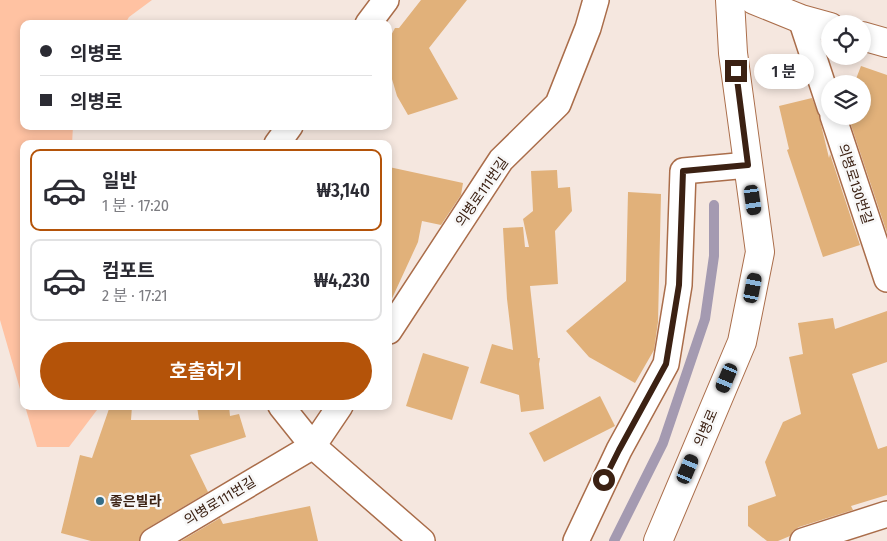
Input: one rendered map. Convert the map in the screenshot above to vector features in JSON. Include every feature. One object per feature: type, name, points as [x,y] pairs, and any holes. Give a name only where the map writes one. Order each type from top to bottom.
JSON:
[{"type":"street","points":[[371,20],[386,0]]},
{"type":"street","name":"의병로111번길","points":[[392,326],[501,160],[558,104],[588,28],[596,0]]},
{"type":"street","name":"의병로","points":[[658,541],[742,342],[760,252],[733,52],[730,0]]},
{"type":"street","points":[[754,0],[800,19],[821,25]]},
{"type":"street","points":[[800,19],[821,81]]},
{"type":"street","name":"의병로130번길","points":[[836,125],[887,279]]},
{"type":"street","points":[[576,541],[619,450],[666,364],[679,285],[683,171],[748,165]]},
{"type":"street","points":[[284,410],[313,446],[422,541]]},
{"type":"street","name":"의병로111번길","points":[[153,541],[313,446],[337,410]]},
{"type":"street","points":[[803,541],[887,514]]},
{"type":"shaded area","points":[[0,0],[152,0],[127,20],[20,20],[20,130],[73,130],[72,140],[20,140],[20,389],[0,320]]},
{"type":"shaded area","points":[[26,410],[97,410],[69,447],[37,447]]},
{"type":"building","points":[[421,0],[467,0],[429,48],[458,99],[408,115],[397,96],[392,79],[392,34],[395,28],[399,28]]},
{"type":"building","points":[[861,66],[887,75],[887,233],[851,125],[871,125],[871,75],[858,75]]},
{"type":"building","points":[[812,98],[819,116],[829,158],[830,154],[860,245],[823,257],[787,150],[789,149],[779,106]]},
{"type":"building","points":[[392,168],[463,183],[461,195],[441,225],[422,221],[418,242],[392,298]]},
{"type":"building","points":[[557,170],[558,188],[570,187],[572,211],[555,231],[558,284],[530,286],[538,358],[540,358],[544,409],[521,412],[519,395],[480,383],[492,344],[513,350],[507,299],[503,228],[523,227],[525,247],[529,247],[523,219],[533,211],[531,171]]},
{"type":"building","points":[[628,192],[661,194],[658,322],[654,350],[635,383],[589,357],[566,331],[626,281]]},
{"type":"building","points":[[887,311],[887,362],[852,374],[878,449],[887,446],[887,495],[851,506],[853,510],[799,527],[790,536],[778,541],[767,541],[748,526],[748,506],[776,496],[765,462],[783,422],[801,414],[789,357],[803,354],[798,323],[833,318],[835,329]]},
{"type":"building","points":[[423,353],[469,367],[452,420],[406,406]]},
{"type":"building","points":[[600,396],[615,426],[544,462],[529,433]]},
{"type":"building","points":[[109,410],[132,410],[131,420],[199,420],[198,410],[229,410],[230,416],[239,414],[246,437],[190,455],[208,492],[146,529],[141,534],[139,541],[91,541],[61,533],[80,455],[92,458]]},
{"type":"building","points":[[310,506],[318,541],[181,541],[220,518],[223,524]]},
{"type":"waterway","points":[[614,541],[663,443],[705,319],[714,256],[714,205]]},
{"type":"place","name":"좋은빌라","points":[[100,501]]},
{"type":"route","points":[[604,480],[666,364],[679,285],[683,171],[748,165],[736,71]]}]
